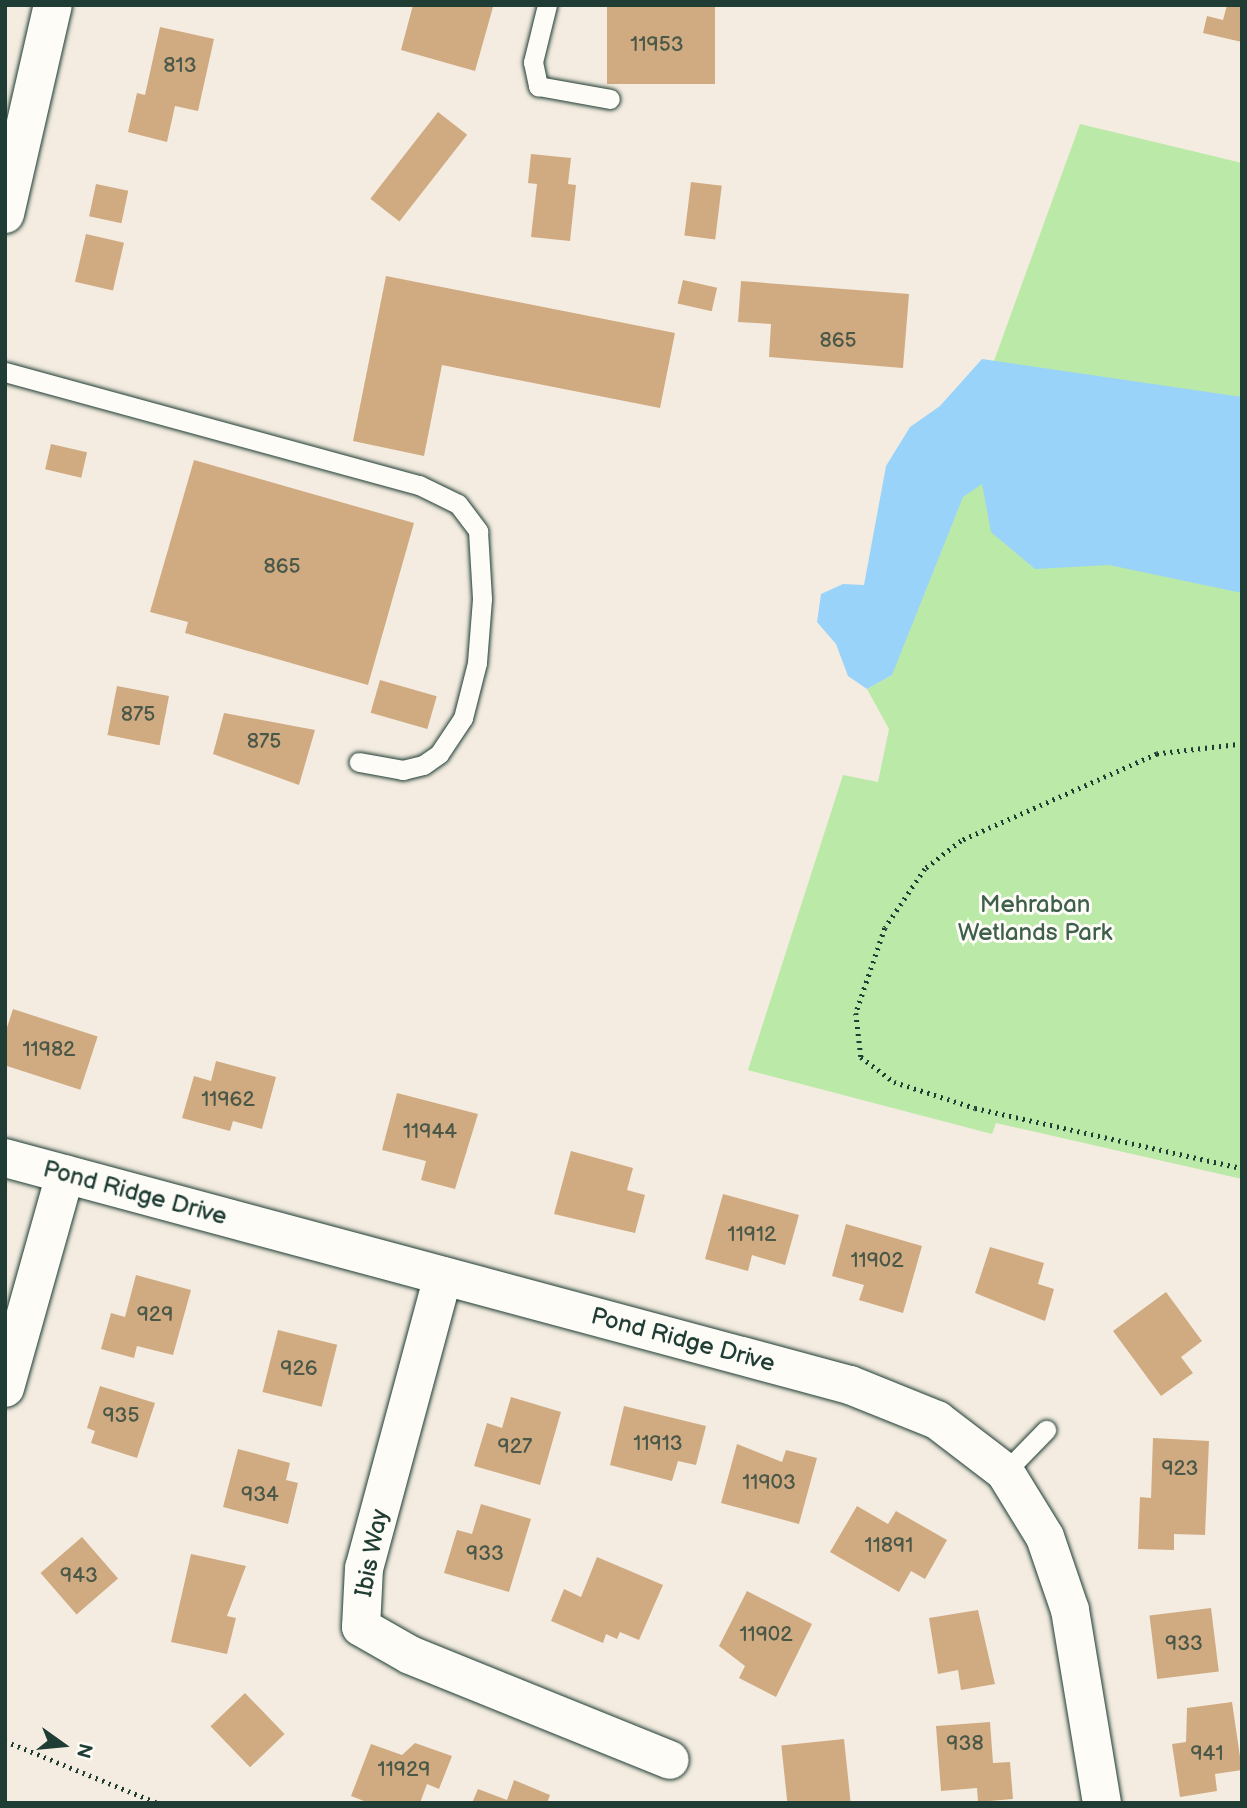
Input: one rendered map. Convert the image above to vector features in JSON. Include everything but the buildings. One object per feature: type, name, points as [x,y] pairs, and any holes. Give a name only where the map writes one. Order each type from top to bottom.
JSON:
[{"type":"street","points":[[5,214],[53,5]]},
{"type":"street","name":"Pond Ridge Drive","points":[[5,1158],[894,1399],[937,1420],[1005,1472],[1060,1572],[1102,1803]]},
{"type":"street","points":[[5,1388],[65,1174]]},
{"type":"street","name":"Ibis Way","points":[[443,1276],[364,1568],[362,1627],[410,1655],[670,1760]]},
{"type":"lane","points":[[547,5],[533,62],[538,86],[610,99]]},
{"type":"lane","points":[[5,372],[419,485],[458,504],[478,531],[482,588],[477,663],[463,718],[446,746],[423,765],[403,770],[359,762]]},
{"type":"lane","points":[[1005,1472],[1046,1430]]},
{"type":"path","points":[[1242,744],[1157,754],[961,841],[925,869],[885,928],[856,1013],[861,1057],[894,1082],[975,1108],[1242,1168]]},
{"type":"path","points":[[5,1741],[158,1803]]},
{"type":"green space","name":"Mehraban Wetlands Park","points":[[1080,124],[1242,163],[1242,1179],[996,1123],[992,1134],[748,1070],[843,775],[878,782],[889,729],[867,689],[892,675],[929,540]]},
{"type":"water","points":[[982,359],[1242,397],[1242,593],[1109,565],[1035,569],[991,532],[982,484],[963,497],[892,675],[867,689],[848,676],[836,644],[817,622],[821,594],[843,584],[864,585],[886,466],[910,427],[940,406]]}]
